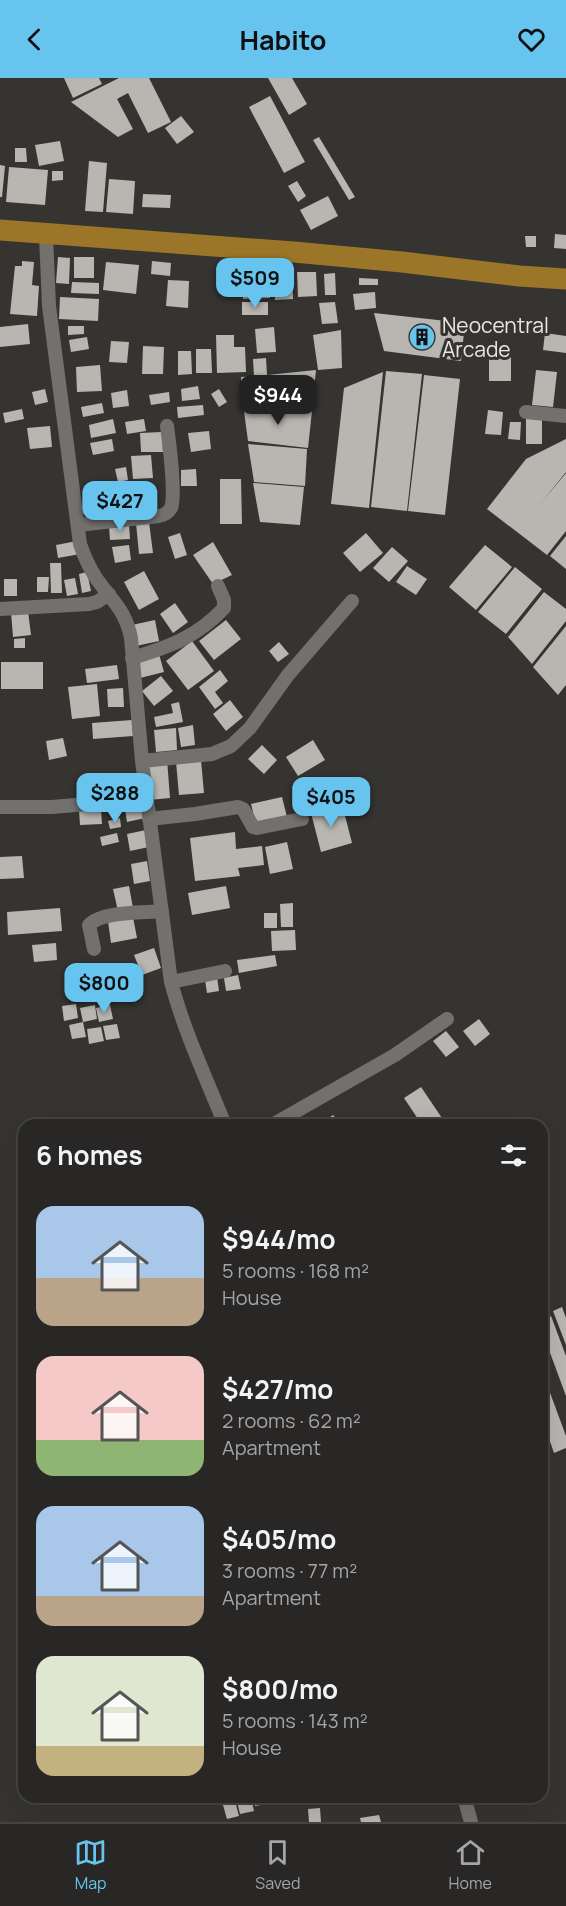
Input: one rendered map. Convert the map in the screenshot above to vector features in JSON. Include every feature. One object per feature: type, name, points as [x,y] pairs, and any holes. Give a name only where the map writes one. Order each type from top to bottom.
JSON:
[{"type":"highway","points":[[0,230],[294,252],[566,279]]},
{"type":"street","points":[[46,235],[49,306],[80,544],[97,579],[122,610],[128,622],[166,957],[176,1002],[222,1119]]},
{"type":"street","points":[[526,412],[566,416]]},
{"type":"street","points":[[78,525],[159,516],[171,508],[171,465],[167,426]]},
{"type":"street","points":[[132,658],[169,646],[206,626],[224,608],[224,600],[218,586]]},
{"type":"street","points":[[0,609],[89,604],[109,594]]},
{"type":"street","points":[[142,761],[212,754],[231,746],[250,728],[288,675],[352,601]]},
{"type":"street","points":[[0,807],[52,807],[147,799]]},
{"type":"street","points":[[149,819],[238,807],[243,808],[253,827],[257,828],[302,819]]},
{"type":"street","points":[[94,949],[89,925],[93,920],[162,911]]},
{"type":"street","points":[[171,982],[225,971]]},
{"type":"street","points":[[283,1119],[395,1055],[447,1019]]},
{"type":"street","points":[[466,1803],[471,1822]]},
{"type":"building","points":[[64,78],[99,78],[102,84],[73,98]]},
{"type":"building","points":[[119,78],[149,78],[171,122],[148,133],[128,93],[117,99],[133,129],[118,137],[71,102]]},
{"type":"building","points":[[268,78],[292,78],[307,104],[289,115]]},
{"type":"building","points":[[270,96],[305,162],[284,173],[249,107]]},
{"type":"building","points":[[181,116],[194,132],[177,144],[165,128]]},
{"type":"building","points":[[319,137],[355,197],[349,200],[313,140]]},
{"type":"building","points":[[60,141],[64,161],[39,166],[35,145]]},
{"type":"building","points":[[15,148],[26,148],[27,162],[15,162]]},
{"type":"building","points":[[89,161],[107,163],[103,212],[85,211]]},
{"type":"building","points":[[0,165],[5,166],[2,197],[0,197]]},
{"type":"building","points":[[9,167],[48,170],[45,205],[6,202]]},
{"type":"building","points":[[52,171],[63,171],[63,180],[52,181]]},
{"type":"building","points":[[109,179],[135,181],[133,214],[106,212]]},
{"type":"building","points":[[297,181],[306,196],[298,202],[288,186]]},
{"type":"building","points":[[143,194],[171,195],[170,208],[142,207]]},
{"type":"building","points":[[328,196],[338,216],[311,230],[300,210]]},
{"type":"building","points":[[555,234],[566,235],[566,249],[554,248]]},
{"type":"building","points":[[525,236],[536,236],[536,247],[526,247]]},
{"type":"building","points":[[58,257],[70,258],[69,284],[56,283]]},
{"type":"building","points":[[74,257],[94,257],[94,278],[74,278]]},
{"type":"building","points":[[22,261],[34,262],[32,285],[39,286],[37,316],[10,314],[15,266],[22,266]]},
{"type":"building","points":[[152,261],[171,263],[170,276],[151,274]]},
{"type":"building","points":[[106,262],[139,265],[136,294],[103,290]]},
{"type":"building","points":[[297,272],[316,272],[317,296],[298,297]]},
{"type":"building","points":[[292,273],[293,299],[275,300],[274,274]]},
{"type":"building","points":[[335,273],[336,295],[325,295],[324,274]]},
{"type":"building","points":[[269,277],[270,298],[243,299],[242,278]]},
{"type":"building","points":[[359,278],[378,279],[378,285],[359,285]]},
{"type":"building","points":[[168,280],[189,281],[188,308],[166,306]]},
{"type":"building","points":[[72,282],[99,283],[99,294],[71,293]]},
{"type":"building","points":[[375,292],[376,308],[355,310],[353,294]]},
{"type":"building","points":[[60,297],[99,299],[98,321],[59,319]]},
{"type":"building","points":[[242,302],[268,302],[268,315],[242,315]]},
{"type":"building","points":[[335,302],[338,323],[322,324],[319,303]]},
{"type":"building","name":"Neocentral Arcade","points":[[374,313],[465,323],[461,361],[384,351]]},
{"type":"building","points":[[28,324],[30,344],[0,347],[0,327]]},
{"type":"building","points":[[68,326],[84,326],[84,334],[68,335]]},
{"type":"building","points":[[274,327],[276,352],[257,353],[255,329]]},
{"type":"building","points":[[341,330],[342,368],[318,370],[313,335]]},
{"type":"building","points":[[545,333],[566,336],[566,353],[543,350]]},
{"type":"building","points":[[216,335],[234,335],[234,347],[245,347],[246,372],[217,373]]},
{"type":"building","points":[[87,337],[89,349],[71,352],[69,340]]},
{"type":"building","points":[[111,341],[129,342],[127,363],[109,362]]},
{"type":"building","points":[[143,346],[164,347],[163,374],[142,374]]},
{"type":"building","points":[[196,349],[211,349],[212,373],[196,373]]},
{"type":"building","points":[[178,351],[191,351],[192,374],[178,375]]},
{"type":"building","points":[[511,357],[511,381],[489,381],[489,358]]},
{"type":"building","points":[[266,358],[267,375],[316,370],[312,409],[242,403],[241,377],[254,376],[253,359]]},
{"type":"building","points":[[100,365],[102,391],[77,392],[76,367]]},
{"type":"building","points":[[536,370],[557,372],[553,407],[532,405]]},
{"type":"building","points":[[386,371],[422,374],[407,511],[371,507]]},
{"type":"building","points":[[383,372],[369,508],[331,504],[344,388]]},
{"type":"building","points":[[424,375],[460,379],[445,515],[408,511]]},
{"type":"building","points":[[198,386],[200,399],[182,401],[181,389]]},
{"type":"building","points":[[45,389],[48,402],[35,405],[32,392]]},
{"type":"building","points":[[219,389],[227,402],[219,407],[211,394]]},
{"type":"building","points":[[127,390],[129,406],[113,408],[111,393]]},
{"type":"building","points":[[169,392],[170,402],[151,405],[149,395]]},
{"type":"building","points":[[102,403],[104,413],[83,417],[81,407]]},
{"type":"building","points":[[243,404],[312,411],[308,448],[248,441]]},
{"type":"building","points":[[203,405],[204,415],[178,418],[177,407]]},
{"type":"building","points":[[22,409],[24,419],[5,423],[3,413]]},
{"type":"building","points":[[488,410],[503,412],[501,435],[485,434]]},
{"type":"building","points":[[113,419],[116,433],[91,438],[89,425]]},
{"type":"building","points":[[144,419],[146,431],[127,434],[125,422]]},
{"type":"building","points":[[526,419],[542,419],[542,444],[526,444]]},
{"type":"building","points":[[510,422],[521,422],[520,440],[508,439]]},
{"type":"building","points":[[50,426],[52,447],[30,449],[27,428]]},
{"type":"building","points":[[209,431],[211,449],[191,452],[188,433]]},
{"type":"building","points":[[162,432],[163,452],[141,452],[140,433]]},
{"type":"building","points":[[112,439],[114,451],[93,455],[90,443]]},
{"type":"building","points":[[566,439],[566,472],[541,503],[566,473],[566,531],[547,555],[487,509],[526,459]]},
{"type":"building","points":[[248,444],[307,449],[305,486],[254,482]]},
{"type":"building","points":[[151,455],[153,478],[133,479],[131,456]]},
{"type":"building","points":[[126,467],[128,480],[118,482],[115,469]]},
{"type":"building","points":[[196,469],[197,486],[181,486],[181,470]]},
{"type":"building","points":[[220,479],[241,479],[242,524],[220,524]]},
{"type":"building","points":[[253,483],[304,487],[300,525],[260,522]]},
{"type":"building","points":[[100,496],[104,506],[87,513],[83,503]]},
{"type":"building","points":[[149,522],[153,553],[139,554],[136,523]]},
{"type":"building","points":[[129,525],[130,539],[110,540],[109,526]]},
{"type":"building","points":[[180,533],[187,555],[175,559],[168,537]]},
{"type":"building","points":[[366,533],[383,553],[360,572],[343,553]]},
{"type":"building","points":[[566,536],[566,569],[550,556]]},
{"type":"building","points":[[77,541],[80,554],[58,558],[56,545]]},
{"type":"building","points":[[213,542],[232,575],[213,584],[193,555]]},
{"type":"building","points":[[129,545],[131,560],[115,563],[112,547]]},
{"type":"building","points":[[485,545],[512,567],[476,610],[449,587]]},
{"type":"building","points":[[392,547],[408,561],[389,582],[373,568]]},
{"type":"building","points":[[50,563],[61,563],[62,593],[51,593]]},
{"type":"building","points":[[407,566],[427,579],[416,595],[396,582]]},
{"type":"building","points":[[515,567],[542,589],[506,634],[478,612]]},
{"type":"building","points":[[144,571],[159,599],[139,610],[124,582]]},
{"type":"building","points":[[87,572],[91,591],[82,593],[79,574]]},
{"type":"building","points":[[37,577],[49,577],[48,592],[37,592]]},
{"type":"building","points":[[75,578],[78,594],[67,596],[64,580]]},
{"type":"building","points":[[4,579],[17,579],[17,596],[4,596]]},
{"type":"building","points":[[544,592],[566,609],[566,621],[532,664],[508,637]]},
{"type":"building","points":[[175,603],[188,622],[173,633],[160,614]]},
{"type":"building","points":[[28,611],[31,635],[13,637],[11,612]]},
{"type":"building","points":[[155,620],[159,641],[136,646],[132,625]]},
{"type":"building","points":[[226,620],[241,639],[214,660],[199,641]]},
{"type":"building","points":[[566,626],[566,685],[558,695],[533,667]]},
{"type":"building","points":[[25,638],[25,648],[14,648],[14,639]]},
{"type":"building","points":[[192,641],[214,671],[188,690],[166,661]]},
{"type":"building","points":[[279,642],[289,654],[278,662],[269,651]]},
{"type":"building","points":[[159,654],[164,672],[140,678],[135,661]]},
{"type":"building","points":[[1,662],[43,662],[43,689],[1,689]]},
{"type":"building","points":[[117,665],[119,679],[87,683],[85,669]]},
{"type":"building","points":[[220,670],[228,681],[215,692],[223,703],[215,709],[199,687]]},
{"type":"building","points":[[161,676],[173,691],[154,706],[142,691]]},
{"type":"building","points":[[97,684],[100,716],[72,719],[68,687]]},
{"type":"building","points":[[123,688],[124,707],[108,707],[107,689]]},
{"type":"building","points":[[230,700],[243,717],[226,731],[213,714]]},
{"type":"building","points":[[179,702],[183,722],[156,727],[154,717],[173,713],[171,704]]},
{"type":"building","points":[[132,720],[133,736],[93,739],[92,723]]},
{"type":"building","points":[[193,725],[195,745],[181,747],[178,728]]},
{"type":"building","points":[[176,728],[177,750],[156,752],[154,730]]},
{"type":"building","points":[[63,738],[67,756],[49,760],[46,741]]},
{"type":"building","points":[[313,740],[325,760],[298,776],[286,757]]},
{"type":"building","points":[[262,745],[277,760],[264,774],[248,759]]},
{"type":"building","points":[[167,759],[170,798],[149,800],[146,761]]},
{"type":"building","points":[[201,760],[204,793],[179,795],[176,762]]},
{"type":"building","points":[[282,797],[287,817],[256,825],[251,804]]},
{"type":"building","points":[[342,804],[352,843],[321,852],[311,813]]},
{"type":"building","points":[[143,806],[145,818],[127,822],[125,809]]},
{"type":"building","points":[[101,809],[102,824],[80,825],[79,810]]},
{"type":"building","points":[[120,818],[121,827],[110,829],[108,821]]},
{"type":"building","points":[[146,830],[149,847],[130,851],[127,834]]},
{"type":"building","points":[[235,832],[236,849],[262,846],[264,865],[238,868],[240,876],[195,881],[190,838]]},
{"type":"building","points":[[117,833],[119,842],[102,846],[100,837]]},
{"type":"building","points":[[287,842],[293,869],[270,874],[265,847]]},
{"type":"building","points":[[22,856],[24,878],[0,879],[0,857]]},
{"type":"building","points":[[147,861],[150,881],[134,884],[131,864]]},
{"type":"building","points":[[129,886],[133,908],[118,911],[113,889]]},
{"type":"building","points":[[226,886],[230,908],[192,915],[188,893]]},
{"type":"building","points":[[293,903],[293,927],[281,927],[280,904]]},
{"type":"building","points":[[60,908],[62,931],[8,935],[7,912]]},
{"type":"building","points":[[264,913],[277,913],[277,928],[264,928]]},
{"type":"building","points":[[133,917],[137,938],[111,943],[108,921]]},
{"type":"building","points":[[295,930],[296,950],[272,951],[271,931]]},
{"type":"building","points":[[56,943],[57,960],[34,962],[32,945]]},
{"type":"building","points":[[154,948],[161,968],[142,975],[134,955]]},
{"type":"building","points":[[275,955],[277,966],[239,973],[237,960]]},
{"type":"building","points":[[131,966],[133,973],[119,975],[118,968]]},
{"type":"building","points":[[238,975],[241,989],[226,991],[224,978]]},
{"type":"building","points":[[217,977],[219,991],[207,993],[205,980]]},
{"type":"building","points":[[140,978],[143,995],[116,1000],[113,983]]},
{"type":"building","points":[[76,1004],[78,1018],[64,1021],[62,1006]]},
{"type":"building","points":[[95,1005],[97,1019],[83,1022],[80,1008]]},
{"type":"building","points":[[110,1005],[113,1019],[99,1022],[96,1008]]},
{"type":"building","points":[[479,1019],[490,1034],[475,1046],[463,1031]]},
{"type":"building","points":[[83,1022],[86,1037],[72,1039],[69,1025]]},
{"type":"building","points":[[117,1024],[120,1038],[106,1040],[103,1026]]},
{"type":"building","points":[[101,1027],[104,1041],[89,1044],[87,1029]]},
{"type":"building","points":[[446,1031],[459,1047],[446,1057],[433,1041]]},
{"type":"building","points":[[421,1087],[443,1119],[418,1119],[404,1098]]},
{"type":"building","points":[[562,1307],[566,1318],[566,1345],[553,1311]]},
{"type":"building","points":[[551,1316],[566,1356],[566,1396],[548,1347],[548,1317]]},
{"type":"building","points":[[548,1387],[566,1436],[566,1448],[554,1453],[548,1436]]},
{"type":"building","points":[[222,1803],[236,1803],[239,1816],[227,1819]]},
{"type":"building","points":[[237,1803],[252,1803],[254,1811],[240,1814]]},
{"type":"building","points":[[255,1803],[272,1803],[255,1806]]},
{"type":"building","points":[[320,1808],[321,1822],[309,1822],[308,1809]]},
{"type":"building","points":[[379,1815],[381,1822],[361,1822],[360,1818]]},
{"type":"place","name":"Neocentral Arcade","points":[[422,337]]}]
